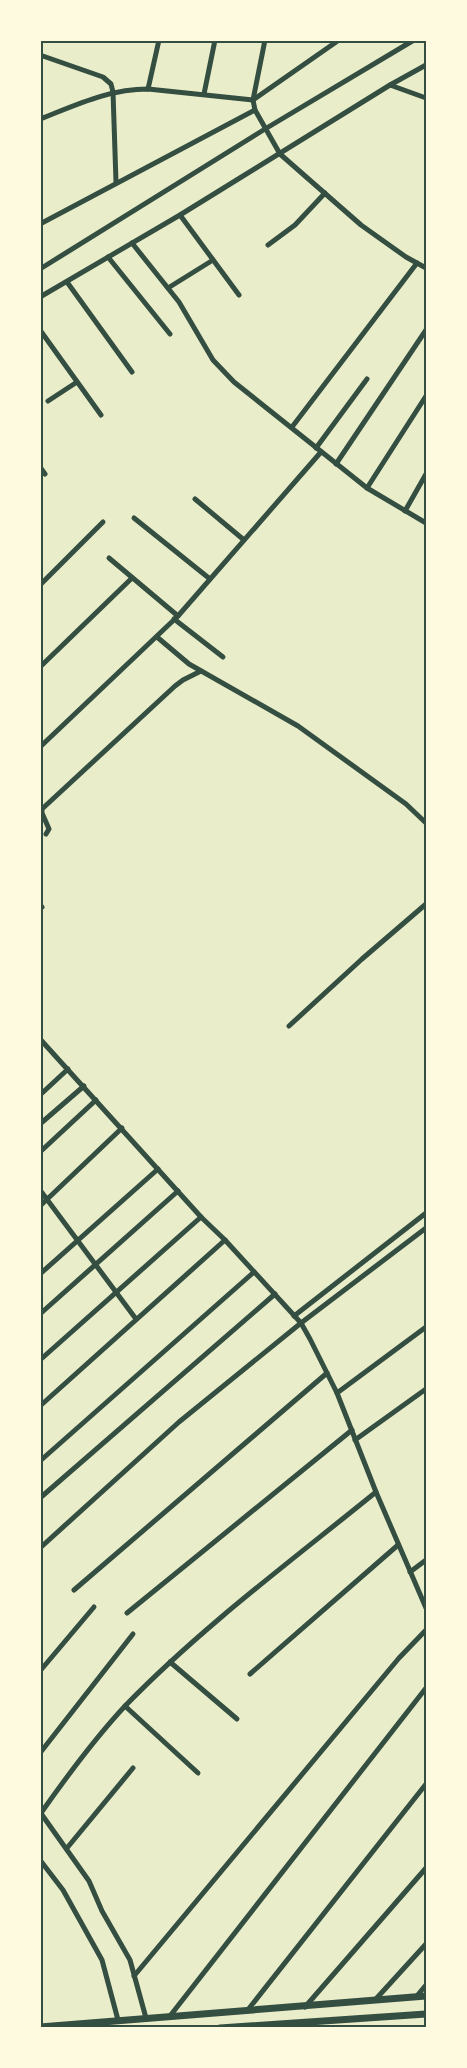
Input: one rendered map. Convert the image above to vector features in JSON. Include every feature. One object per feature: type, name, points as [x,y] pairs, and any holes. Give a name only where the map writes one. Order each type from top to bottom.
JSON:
[{"type":"main road","points":[[40,2027],[426,1996]]},
{"type":"main road","points":[[220,2028],[274,2026],[426,2013]]},
{"type":"street","points":[[148,89],[159,40]]},
{"type":"street","points":[[204,94],[215,40]]},
{"type":"street","points":[[265,40],[253,100],[255,110],[280,154],[361,225],[426,268]]},
{"type":"street","points":[[40,119],[113,92],[148,89],[253,100],[339,40]]},
{"type":"street","points":[[40,269],[265,129],[414,40]]},
{"type":"street","points":[[40,56],[103,77],[111,84],[116,182]]},
{"type":"street","points":[[40,297],[180,215],[426,65]]},
{"type":"street","points":[[390,85],[426,98]]},
{"type":"street","points":[[40,224],[255,110]]},
{"type":"street","points":[[268,245],[295,225],[325,193]]},
{"type":"street","points":[[180,215],[239,294]]},
{"type":"street","points":[[132,243],[179,302],[213,360],[223,372],[367,488],[426,523]]},
{"type":"street","points":[[108,257],[170,334]]},
{"type":"street","points":[[168,288],[213,260]]},
{"type":"street","points":[[292,427],[417,263]]},
{"type":"street","points":[[67,282],[132,372]]},
{"type":"street","points":[[40,330],[101,415]]},
{"type":"street","points":[[336,464],[426,330]]},
{"type":"street","points":[[40,747],[176,618],[318,450],[367,379]]},
{"type":"street","points":[[48,401],[77,382]]},
{"type":"street","points":[[367,488],[426,396]]},
{"type":"street","points":[[40,467],[45,474]]},
{"type":"street","points":[[405,511],[426,474]]},
{"type":"street","points":[[195,499],[244,540]]},
{"type":"street","points":[[134,518],[210,579]]},
{"type":"street","points":[[40,585],[103,522]]},
{"type":"street","points":[[109,558],[223,657]]},
{"type":"street","points":[[40,667],[132,578]]},
{"type":"street","points":[[157,637],[189,664],[297,726],[406,804],[426,823]]},
{"type":"street","points":[[46,834],[49,829],[42,809],[175,686],[201,671]]},
{"type":"street","points":[[289,1026],[426,904]]},
{"type":"street","points":[[40,1039],[201,1217],[301,1323],[337,1393],[376,1492],[426,1608]]},
{"type":"street","points":[[40,1095],[68,1069]]},
{"type":"street","points":[[40,1124],[84,1086]]},
{"type":"street","points":[[40,1152],[96,1100]]},
{"type":"street","points":[[40,1206],[122,1128]]},
{"type":"street","points":[[40,1274],[158,1169]]},
{"type":"street","points":[[40,1190],[136,1319]]},
{"type":"street","points":[[40,1314],[178,1191]]},
{"type":"street","points":[[294,1316],[426,1213]]},
{"type":"street","points":[[40,1360],[201,1217]]},
{"type":"street","points":[[40,1548],[179,1422],[301,1323],[426,1228]]},
{"type":"street","points":[[40,1406],[225,1240]]},
{"type":"street","points":[[40,1461],[254,1272]]},
{"type":"street","points":[[40,1498],[275,1294]]},
{"type":"street","points":[[337,1393],[426,1327]]},
{"type":"street","points":[[74,1590],[327,1372]]},
{"type":"street","points":[[356,1440],[426,1389]]},
{"type":"street","points":[[127,1613],[352,1430]]},
{"type":"street","points":[[146,2018],[130,1960],[102,1911],[89,1881],[41,1812],[99,1736],[125,1706],[170,1662],[220,1618],[376,1492]]},
{"type":"street","points":[[250,1674],[398,1545]]},
{"type":"street","points":[[410,1572],[426,1560]]},
{"type":"street","points":[[40,1671],[94,1607]]},
{"type":"street","points":[[134,1976],[399,1658],[426,1630]]},
{"type":"street","points":[[40,1753],[133,1634]]},
{"type":"street","points":[[170,1662],[237,1719]]},
{"type":"street","points":[[170,2016],[426,1688]]},
{"type":"street","points":[[125,1706],[198,1773]]},
{"type":"street","points":[[67,1848],[133,1768]]},
{"type":"street","points":[[247,2011],[426,1784]]},
{"type":"street","points":[[40,1860],[63,1890],[102,1960],[118,2020]]},
{"type":"street","points":[[305,2007],[426,1868]]},
{"type":"street","points":[[375,2000],[426,1944]]},
{"type":"street","points":[[416,1997],[426,1985]]}]
